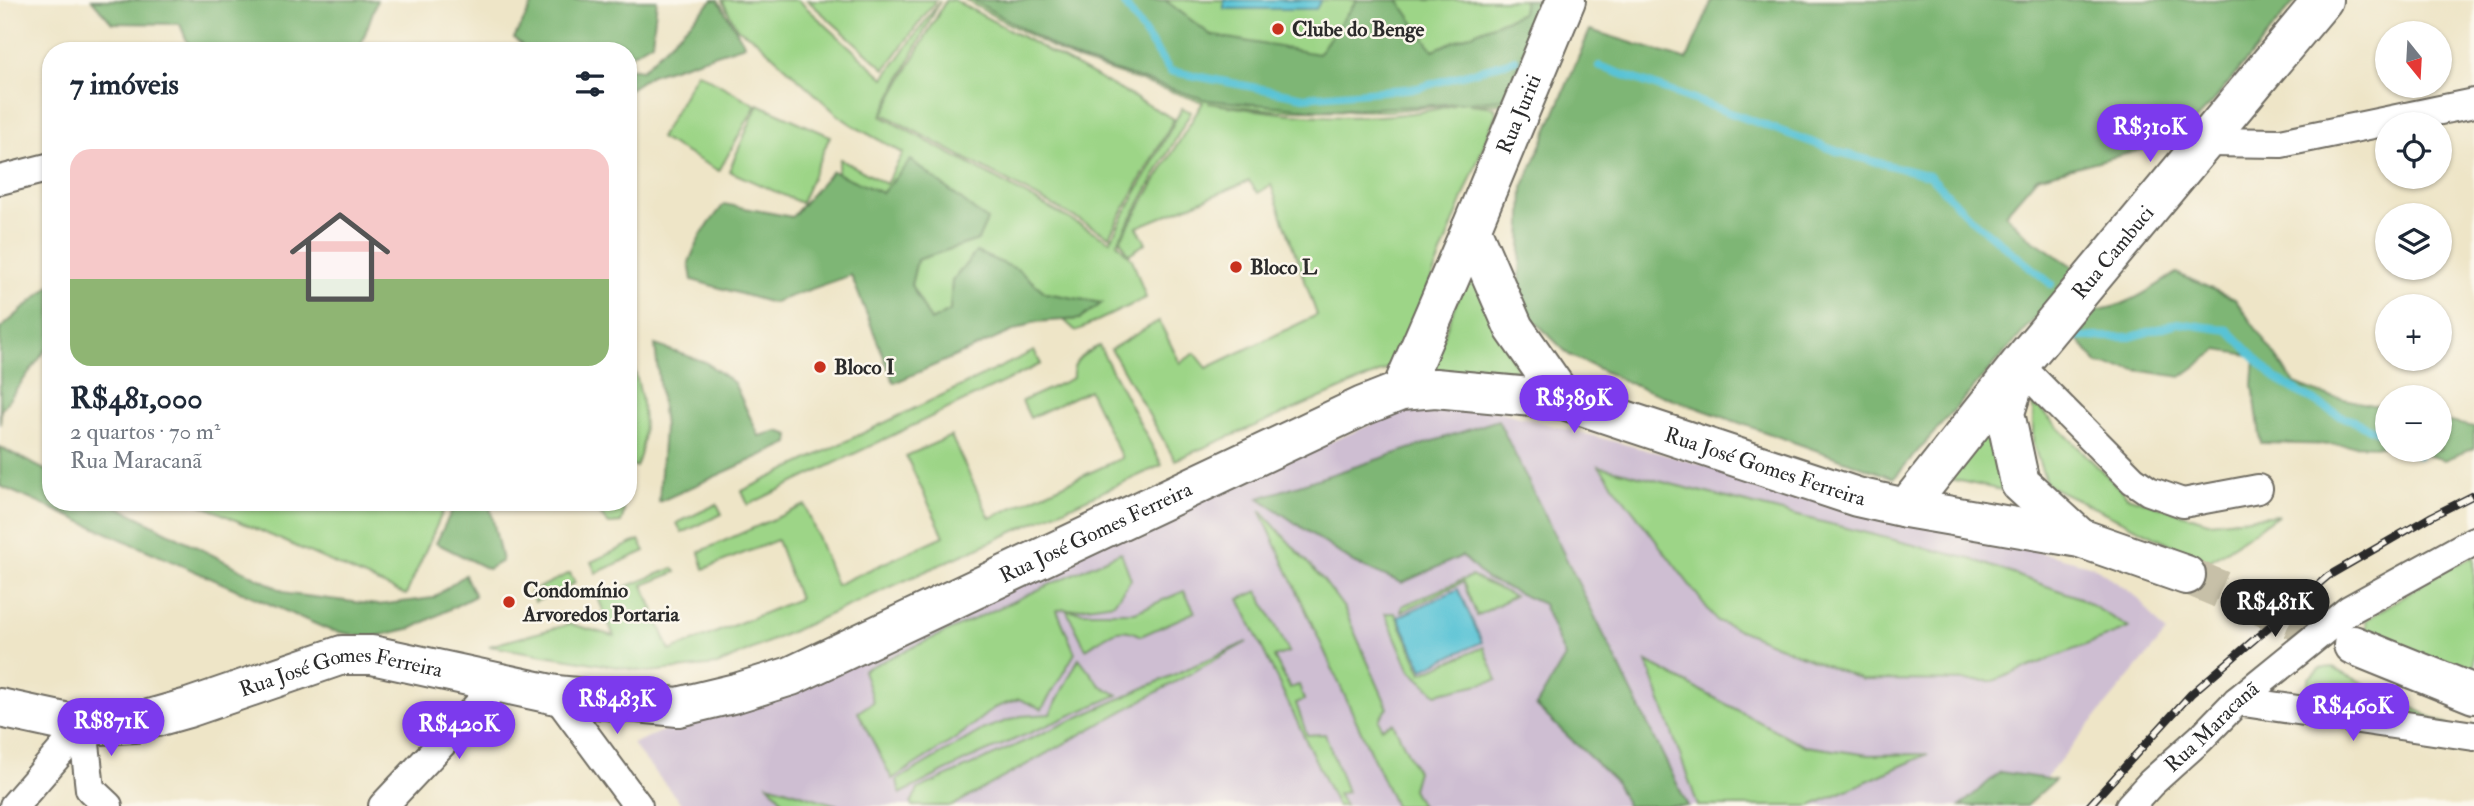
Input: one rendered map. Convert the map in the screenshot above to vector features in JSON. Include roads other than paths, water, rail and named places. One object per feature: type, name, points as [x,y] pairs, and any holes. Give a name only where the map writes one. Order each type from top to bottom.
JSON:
[{"type":"street","name":"Rua Juriti","points":[[1401,391],[1566,0]]},
{"type":"street","name":"Rua Cambuci","points":[[1906,508],[2020,365],[2323,0]]},
{"type":"street","points":[[2207,142],[2281,142],[2474,103]]},
{"type":"street","points":[[0,180],[42,169]]},
{"type":"street","points":[[1471,229],[1514,328],[1564,400]]},
{"type":"street","points":[[2080,538],[2020,483],[2005,413],[2020,365],[2133,480],[2149,491],[2183,503],[2258,489]]},
{"type":"street","name":"Rua José Gomes Ferreira","points":[[0,708],[83,726],[135,723],[188,708],[342,655],[372,655],[556,695],[678,707],[736,694],[791,676],[1211,476],[1401,391],[1435,388],[1564,400],[1857,497],[2080,538],[2186,575]]},
{"type":"street","name":"Rua Maracanã","points":[[2130,806],[2237,701],[2349,610],[2474,541]]},
{"type":"street","points":[[2353,645],[2474,694]]},
{"type":"street","points":[[383,806],[500,681]]},
{"type":"street","points":[[556,695],[638,806]]},
{"type":"street","points":[[2237,701],[2474,736]]},
{"type":"street","points":[[14,806],[83,726]]},
{"type":"street","points":[[83,726],[90,789],[108,806]]},
{"type":"water","points":[[1224,0],[1321,0],[1316,9],[1224,9]]},
{"type":"water","points":[[1458,589],[1482,642],[1423,669],[1398,617]]},
{"type":"waterway","points":[[1122,0],[1170,71],[1304,97],[1418,88],[1515,60]]},
{"type":"waterway","points":[[1599,66],[1842,153],[1930,176],[1969,217],[2051,284]]},
{"type":"waterway","points":[[2074,337],[2131,337],[2178,323],[2228,330],[2276,379],[2333,412],[2375,431]]},
{"type":"tunnel","points":[[2186,575],[2353,645]]},
{"type":"railway","points":[[2089,806],[2191,694],[2328,576],[2474,495]]},
{"type":"place","name":"Clube do Benge","points":[[1278,29]]},
{"type":"place","name":"Bloco L","points":[[1236,267]]},
{"type":"place","name":"Bloco I","points":[[820,367]]},
{"type":"place","name":"Condomínio Arvoredos Portaria","points":[[509,602]]}]
